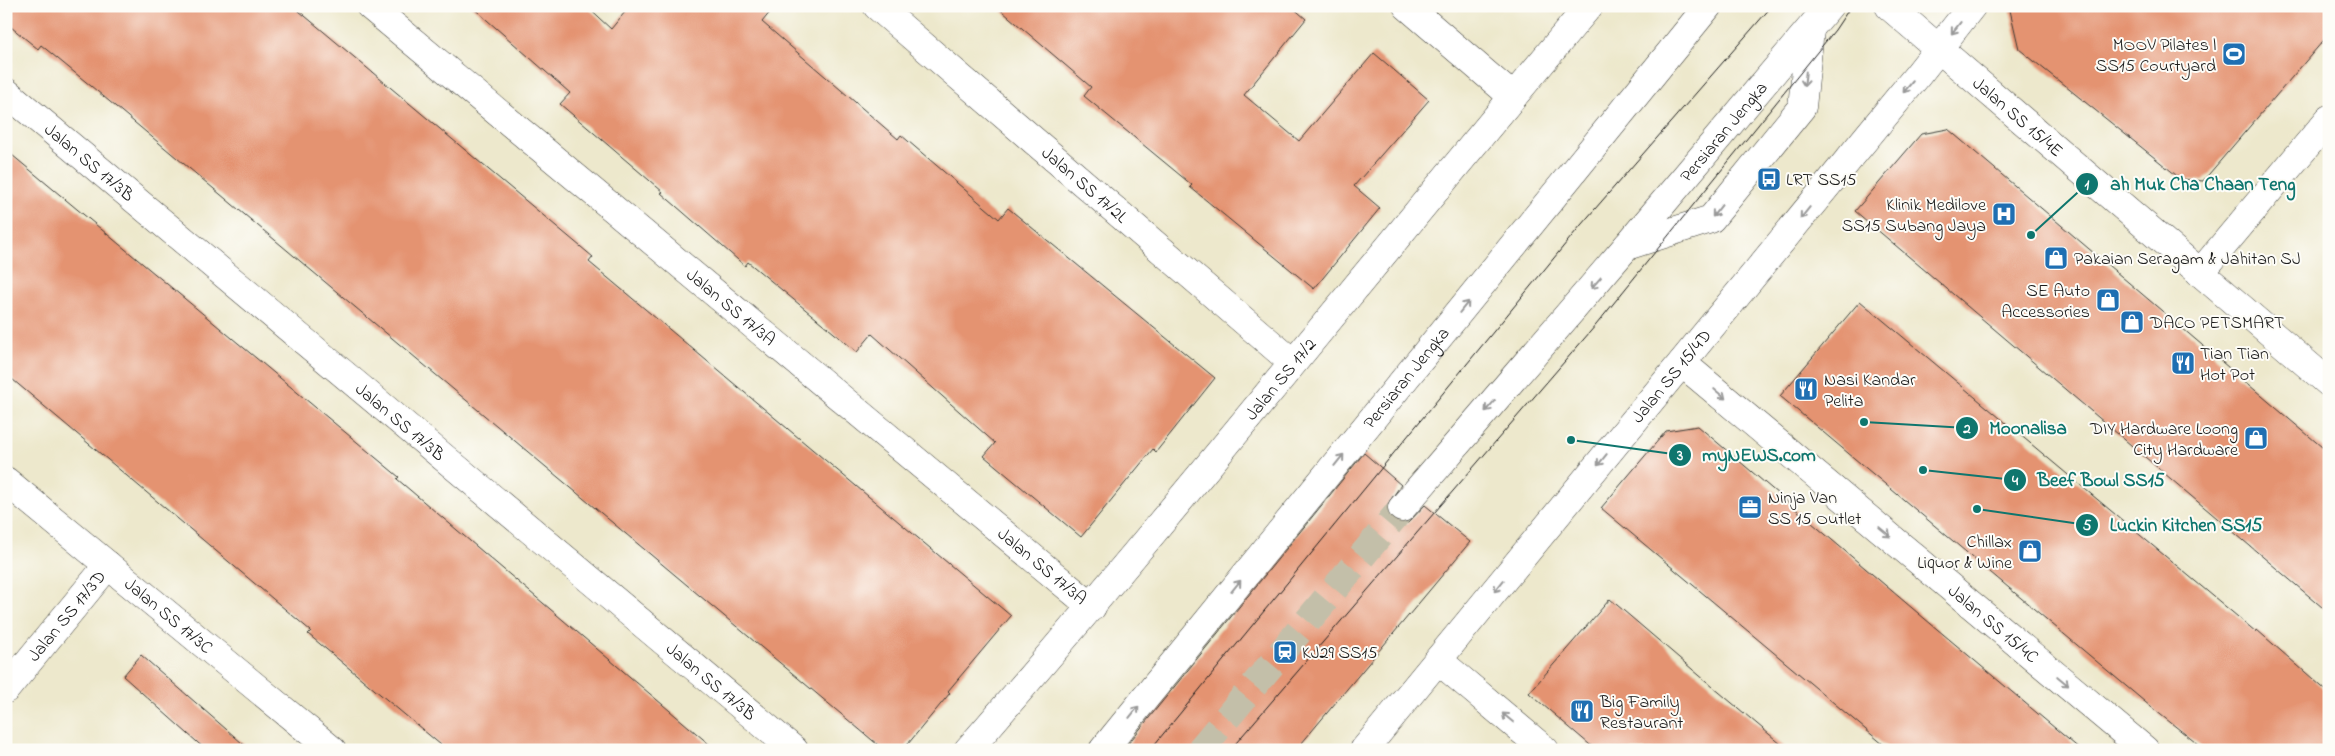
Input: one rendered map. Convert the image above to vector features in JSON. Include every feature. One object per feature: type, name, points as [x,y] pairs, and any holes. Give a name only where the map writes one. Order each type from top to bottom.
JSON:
[{"type":"street","name":"Jalan SS 17/3A","points":[[370,6],[1092,607]]},
{"type":"street","name":"Jalan SS 17/2L","points":[[877,6],[1292,362]]},
{"type":"street","points":[[1407,6],[1513,97]]},
{"type":"street","name":"Jalan SS 17/2","points":[[968,750],[1092,607],[1292,362],[1590,6]]},
{"type":"street","name":"Persiaran Jengka","points":[[1103,750],[1708,6]]},
{"type":"street","name":"Persiaran Jengka","points":[[1402,508],[1627,246],[1829,6]]},
{"type":"street","name":"Jalan SS 15/4E","points":[[1889,6],[2329,383]]},
{"type":"street","name":"Jalan SS 15/4D","points":[[1364,750],[1939,49],[1972,6]]},
{"type":"street","points":[[1627,246],[1711,219],[1802,108],[1810,30]]},
{"type":"street","name":"Jalan SS 17/3B","points":[[6,92],[794,750]]},
{"type":"street","points":[[2200,273],[2329,119]]},
{"type":"street","name":"Jalan SS 15/4C","points":[[1682,363],[2145,750]]},
{"type":"street","name":"Jalan SS 17/3C","points":[[6,481],[332,750]]},
{"type":"street","name":"Jalan SS 17/3D","points":[[6,689],[108,565]]},
{"type":"street","points":[[1438,660],[1545,750]]},
{"type":"building","points":[[6,6],[293,6],[593,257],[589,262],[1011,616],[948,691],[950,693],[903,750],[884,750],[91,86],[41,45],[38,49],[6,23]]},
{"type":"building","points":[[471,6],[586,6],[611,29],[630,6],[775,6],[762,22],[898,139],[901,135],[999,219],[1008,208],[1215,378],[1156,452],[1153,449],[1081,537],[984,456],[995,443],[872,334],[857,352],[748,262],[745,266],[661,193],[663,192],[560,104],[570,93]]},
{"type":"building","points":[[996,6],[1291,6],[1306,19],[1244,95],[1299,141],[1374,53],[1429,100],[1354,186],[1380,208],[1314,289],[1190,187],[1192,185],[1084,96],[1091,87]]},
{"type":"building","points":[[2009,6],[2329,6],[2329,34],[2203,181],[2181,179],[2019,49]]},
{"type":"building","points":[[1948,129],[2329,453],[2329,613],[1855,211],[1921,134]]},
{"type":"building","points":[[6,150],[399,477],[397,479],[716,750],[447,750],[308,634],[311,631],[6,374]]},
{"type":"building","points":[[1860,301],[2256,632],[2257,630],[2329,693],[2329,750],[2205,750],[2151,707],[1780,396]]},
{"type":"building","points":[[1698,426],[2081,750],[1890,750],[1601,508],[1666,431]]},
{"type":"building","name":"KJ29 SS15","points":[[1364,453],[1401,485],[1387,505],[1387,514],[1392,520],[1408,523],[1425,505],[1470,542],[1296,750],[1123,750]]},
{"type":"building","points":[[1610,599],[1788,750],[1596,750],[1529,693]]},
{"type":"building","points":[[141,655],[250,750],[206,750],[123,676]]},
{"type":"tunnel","points":[[1200,750],[1402,508]]},
{"type":"tram line","points":[[1150,750],[1581,225],[1772,6]]},
{"type":"tram line","points":[[1230,750],[1596,325],[1835,30],[1851,6]]},
{"type":"place","name":"MOOV Pilates | SS15 Courtyard","points":[[2234,54]]},
{"type":"place","name":"LRT SS15","points":[[1769,179]]},
{"type":"place","name":"Klinik Medilove SS15 Subang Jaya","points":[[2004,214]]},
{"type":"place","name":"ah Muk Cha Chaan Teng","points":[[2031,235]]},
{"type":"place","name":"Pakaian Seragam & Jahitan SJ","points":[[2056,258]]},
{"type":"place","name":"SE Auto Accessories","points":[[2108,300]]},
{"type":"place","name":"DACO PETSMART","points":[[2132,322]]},
{"type":"place","name":"Tian Tian Hot Pot","points":[[2183,363]]},
{"type":"place","name":"Nasi Kandar Pelita","points":[[1806,389]]},
{"type":"place","name":"Moonalisa","points":[[1864,422]]},
{"type":"place","name":"DIY Hardware Loong City Hardware","points":[[2256,438]]},
{"type":"place","name":"myNEWS.com","points":[[1571,440]]},
{"type":"place","name":"Beef Bowl SS15","points":[[1923,470]]},
{"type":"place","name":"Ninja Van SS 15 Outlet","points":[[1750,507]]},
{"type":"place","name":"Luckin Kitchen SS15","points":[[1977,509]]},
{"type":"place","name":"Chillax Liquor & Wine","points":[[2030,551]]},
{"type":"place","name":"KJ29 SS15","points":[[1285,652]]},
{"type":"place","name":"Big Family Restaurant","points":[[1582,711]]}]
